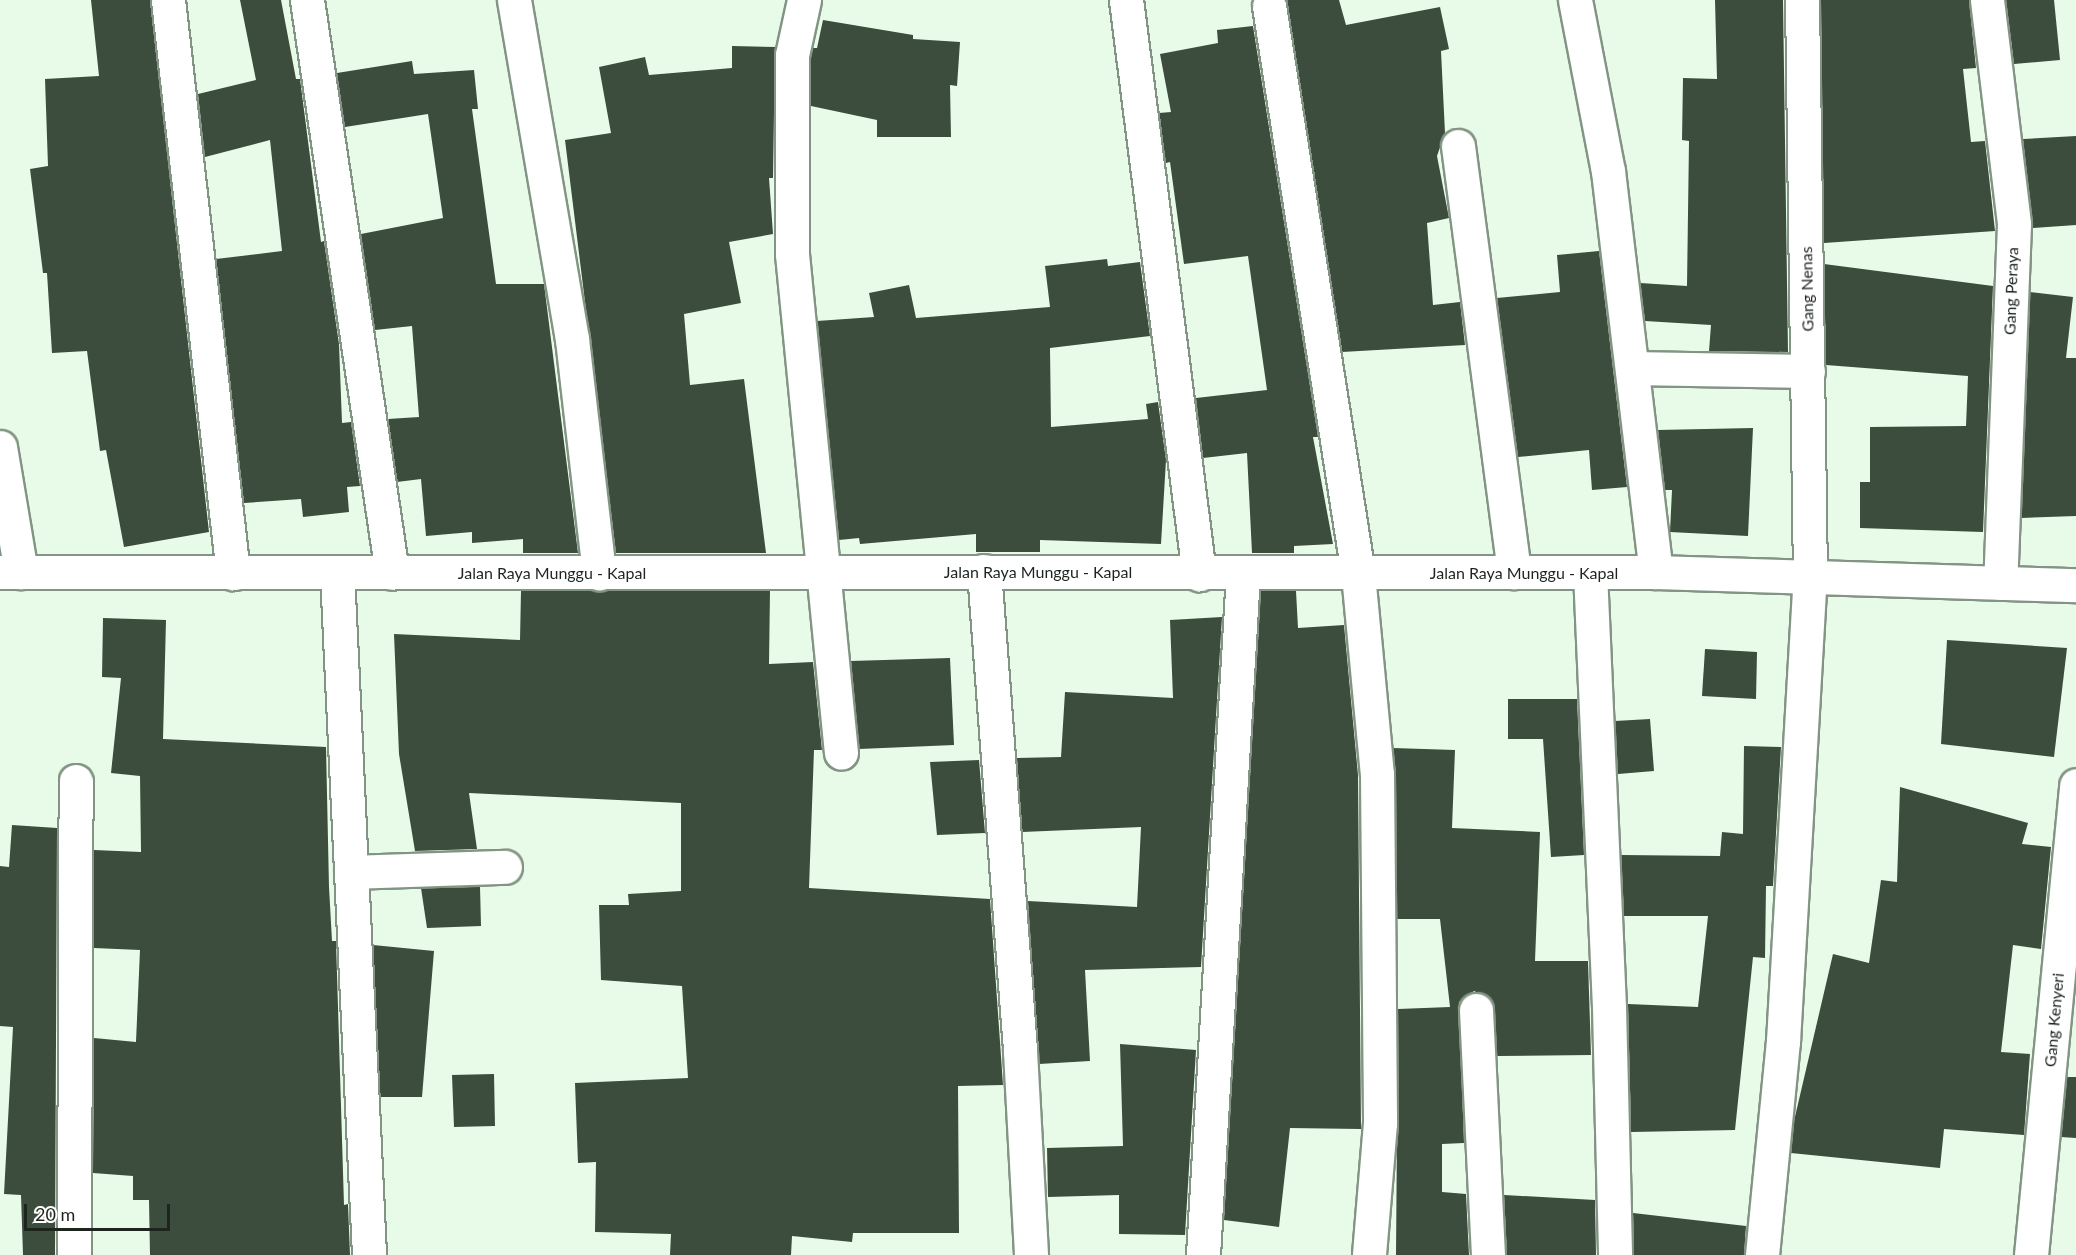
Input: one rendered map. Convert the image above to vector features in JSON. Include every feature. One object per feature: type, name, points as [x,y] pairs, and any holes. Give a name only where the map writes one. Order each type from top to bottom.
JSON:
[{"type":"street","points":[[168,0],[233,573]]},
{"type":"street","points":[[308,0],[392,573]]},
{"type":"street","points":[[514,0],[572,339],[599,573]]},
{"type":"street","points":[[1126,0],[1199,574]]},
{"type":"street","points":[[1575,0],[1608,171],[1656,572]]},
{"type":"street","name":"Gang Nenas","points":[[1762,1255],[1783,1041],[1810,578],[1802,0]]},
{"type":"street","name":"Gang Peraya","points":[[1987,0],[2014,224],[2000,584]]},
{"type":"street","points":[[802,6],[792,55],[792,254],[841,753]]},
{"type":"street","points":[[1269,6],[1358,574],[1377,774],[1380,1123],[1369,1255]]},
{"type":"street","points":[[1458,146],[1514,572]]},
{"type":"street","points":[[1632,368],[1808,371]]},
{"type":"street","points":[[0,447],[11,572]]},
{"type":"street","points":[[984,571],[1020,1051],[1030,1255]]},
{"type":"street","name":"Jalan Raya Munggu - Kapal","points":[[11,572],[824,574],[984,571],[1199,574],[1656,572],[2076,585]]},
{"type":"street","points":[[1590,572],[1615,1255]]},
{"type":"street","points":[[337,573],[369,1255]]},
{"type":"street","points":[[1203,1255],[1243,573]]},
{"type":"street","points":[[74,1255],[76,782]]},
{"type":"street","name":"Gang Kenyeri","points":[[2031,1255],[2076,785]]},
{"type":"street","points":[[351,872],[505,867]]},
{"type":"street","points":[[1476,1010],[1488,1255]]},
{"type":"building","points":[[91,0],[150,0],[209,532],[124,547],[106,450],[100,451],[87,351],[52,353],[47,273],[43,273],[30,169],[48,166],[45,79],[99,76]]},
{"type":"building","points":[[240,0],[281,0],[296,79],[300,79],[321,242],[324,241],[339,344],[342,423],[351,422],[360,486],[347,487],[349,512],[303,517],[301,499],[244,503],[216,259],[282,251],[270,140],[205,157],[198,94],[256,80]]},
{"type":"building","points":[[1286,0],[1339,0],[1346,25],[1440,7],[1449,49],[1441,51],[1445,133],[1437,156],[1449,218],[1427,223],[1433,305],[1460,302],[1465,345],[1342,352]]},
{"type":"building","points":[[1715,0],[1783,0],[1788,352],[1709,351],[1711,325],[1645,321],[1640,283],[1687,286],[1689,141],[1682,140],[1683,78],[1717,79]]},
{"type":"building","points":[[1821,0],[1969,0],[1976,68],[1963,69],[1971,142],[1985,141],[1995,231],[1824,243]]},
{"type":"building","points":[[2006,0],[2054,0],[2060,60],[2014,64]]},
{"type":"building","points":[[823,20],[913,35],[913,39],[960,42],[957,86],[950,85],[951,137],[877,137],[877,120],[811,106],[811,57],[813,48],[817,48]]},
{"type":"building","points":[[1253,26],[1318,437],[1313,437],[1333,544],[1294,546],[1294,553],[1252,553],[1247,453],[1203,458],[1196,398],[1267,390],[1248,256],[1184,264],[1170,162],[1166,163],[1159,113],[1171,112],[1160,54],[1218,43],[1217,30]]},
{"type":"building","points":[[732,46],[775,47],[773,178],[769,178],[773,234],[729,242],[741,303],[684,314],[690,385],[744,379],[766,553],[616,553],[565,140],[611,133],[599,67],[645,57],[649,75],[732,68]]},
{"type":"building","points":[[412,61],[414,74],[474,70],[478,109],[472,109],[496,284],[544,284],[578,553],[523,553],[523,539],[472,543],[472,532],[426,536],[421,479],[397,482],[388,419],[419,417],[412,326],[375,330],[361,234],[443,218],[428,114],[345,127],[337,73]]},
{"type":"building","points":[[2076,136],[2076,225],[2033,228],[2023,139]]},
{"type":"building","points":[[1599,251],[1627,487],[1592,490],[1589,450],[1518,457],[1497,298],[1560,292],[1557,255]]},
{"type":"building","points":[[1107,259],[1108,266],[1140,262],[1150,336],[1050,348],[1051,427],[1148,419],[1146,404],[1158,402],[1166,460],[1161,544],[1040,540],[1040,552],[976,552],[976,534],[860,544],[859,538],[839,540],[817,321],[874,317],[869,293],[909,285],[916,318],[1050,307],[1045,266]]},
{"type":"building","points":[[1824,264],[1993,286],[1983,532],[1860,528],[1860,482],[1870,482],[1870,427],[1966,426],[1968,376],[1826,365]]},
{"type":"building","points":[[2030,292],[2073,297],[2066,358],[2076,358],[2076,516],[2021,518]]},
{"type":"building","points":[[1753,428],[1748,536],[1670,532],[1672,490],[1665,490],[1658,430]]},
{"type":"building","points":[[521,591],[770,591],[769,664],[813,662],[822,750],[814,750],[809,888],[990,899],[1003,1085],[958,1086],[959,1233],[853,1233],[852,1242],[792,1236],[791,1255],[670,1255],[671,1234],[595,1232],[596,1162],[578,1163],[575,1083],[688,1078],[682,986],[601,980],[599,905],[629,905],[628,894],[681,891],[681,803],[469,793],[477,849],[415,851],[399,754],[394,634],[520,640]]},
{"type":"building","points":[[1261,591],[1296,591],[1298,628],[1344,625],[1358,775],[1361,1129],[1290,1128],[1279,1227],[1224,1220]]},
{"type":"building","points":[[1222,617],[1201,967],[1085,970],[1090,1061],[1039,1064],[1028,901],[1137,907],[1141,827],[1022,832],[1017,758],[1061,757],[1065,692],[1173,698],[1170,620]]},
{"type":"building","points":[[103,618],[166,620],[163,739],[326,747],[329,887],[332,941],[336,941],[344,1205],[348,1204],[350,1255],[150,1255],[149,1200],[133,1200],[133,1176],[93,1173],[94,1038],[136,1042],[140,950],[94,948],[94,850],[141,852],[140,776],[111,773],[121,678],[102,677]]},
{"type":"building","points":[[1947,640],[2067,648],[2054,757],[1941,744]]},
{"type":"building","points":[[1705,649],[1757,652],[1756,699],[1702,696]]},
{"type":"building","points":[[950,658],[954,745],[859,749],[851,661]]},
{"type":"building","points":[[1508,699],[1577,699],[1584,855],[1551,857],[1543,739],[1508,739]]},
{"type":"building","points":[[1650,719],[1654,771],[1618,774],[1615,721]]},
{"type":"building","points":[[1744,746],[1781,747],[1773,886],[1766,886],[1765,958],[1753,957],[1735,1130],[1631,1132],[1628,1004],[1698,1007],[1708,916],[1624,916],[1621,855],[1720,856],[1722,832],[1743,834]]},
{"type":"building","points":[[1393,748],[1455,750],[1452,828],[1540,832],[1535,961],[1588,961],[1591,1055],[1497,1056],[1491,999],[1474,991],[1459,1002],[1464,1143],[1442,1144],[1442,1192],[1466,1194],[1469,1255],[1396,1255],[1398,1009],[1450,1007],[1440,919],[1397,919]]},
{"type":"building","points":[[979,760],[985,833],[937,835],[930,762]]},
{"type":"building","points":[[1900,787],[2028,823],[2022,844],[2051,847],[2041,949],[2013,945],[2001,1052],[2030,1054],[2024,1135],[1944,1129],[1940,1168],[1791,1153],[1794,1121],[1833,954],[1869,963],[1881,880],[1897,882]]},
{"type":"building","points":[[12,825],[57,828],[55,1255],[23,1255],[21,1195],[4,1194],[13,1027],[0,1026],[0,866],[9,867]]},
{"type":"building","points":[[480,887],[481,926],[427,928],[421,888]]},
{"type":"building","points":[[373,945],[434,951],[422,1097],[380,1097]]},
{"type":"building","points":[[1120,1044],[1196,1050],[1185,1235],[1119,1234],[1119,1195],[1048,1197],[1047,1148],[1123,1146]]},
{"type":"building","points":[[494,1074],[495,1126],[454,1127],[452,1075]]},
{"type":"building","points":[[2067,1077],[2076,1077],[2076,1138],[2061,1137]]},
{"type":"building","points":[[1504,1195],[1595,1200],[1596,1255],[1507,1255]]},
{"type":"building","points":[[1633,1213],[1746,1226],[1744,1255],[1634,1255]]}]
